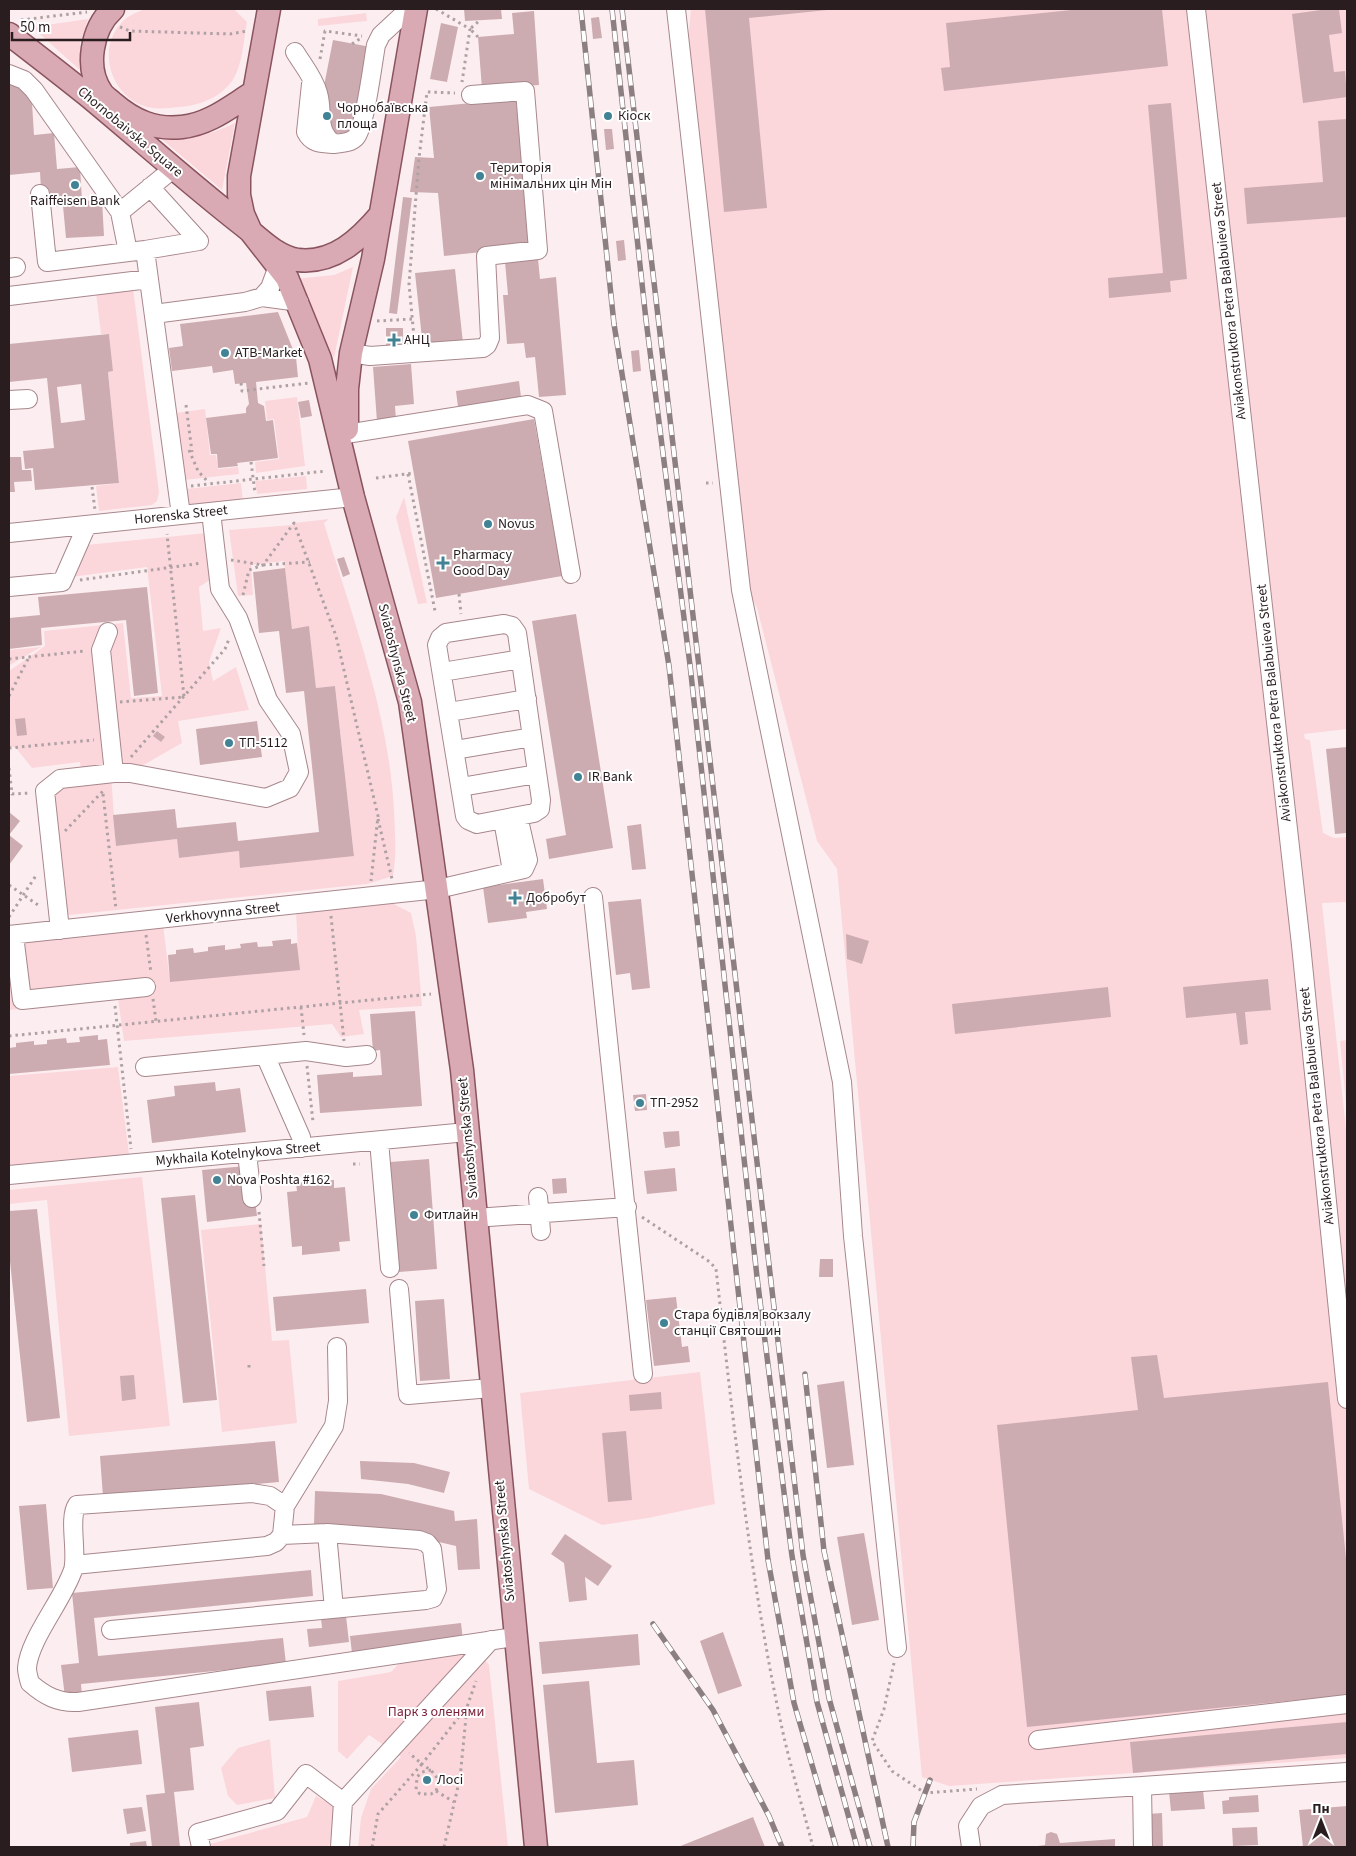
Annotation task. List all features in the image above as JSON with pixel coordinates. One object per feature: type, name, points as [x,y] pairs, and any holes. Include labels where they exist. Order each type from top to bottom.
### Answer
[{"type":"main road","points":[[251,232],[242,214],[239,176],[269,9]]},
{"type":"main road","points":[[381,214],[416,9]]},
{"type":"main road","name":"Chornobaivska Square","points":[[107,15],[96,34],[92,48],[96,78],[102,93],[127,114],[150,126],[184,127],[218,115],[254,92]]},
{"type":"main road","name":"Chornobaivska Square","points":[[15,27],[84,93],[251,232],[283,255],[299,260],[323,258],[352,245],[381,214]]},
{"type":"main road","name":"Sviatoshynska Street","points":[[336,469],[346,434],[347,389],[352,353],[381,214]]},
{"type":"main road","name":"Sviatoshynska Street","points":[[251,232],[287,278],[298,302],[329,390],[336,469],[353,497],[410,702],[461,1061],[514,1637],[536,1847]]},
{"type":"street","points":[[294,52],[314,82],[306,132],[309,138],[318,143],[334,144],[350,141],[357,137],[362,122],[376,45],[382,35],[409,9]]},
{"type":"street","points":[[676,9],[741,590],[842,1082],[852,1236],[897,1648]]},
{"type":"street","name":"Aviakonstruktora Petra Balabuieva Street","points":[[1196,9],[1301,945],[1347,1398]]},
{"type":"street","points":[[9,74],[24,80],[34,90],[120,212],[149,279],[181,515]]},
{"type":"street","points":[[352,353],[370,356],[483,348],[487,345],[490,338],[486,256],[538,250],[525,91],[464,91]]},
{"type":"street","points":[[120,212],[174,168]]},
{"type":"street","points":[[40,194],[47,262],[199,241],[150,187]]},
{"type":"street","points":[[262,297],[270,288],[278,266]]},
{"type":"street","points":[[9,296],[149,279]]},
{"type":"street","points":[[154,314],[245,302],[262,297],[298,302]]},
{"type":"street","points":[[9,400],[28,399]]},
{"type":"street","points":[[346,434],[528,405],[543,411],[570,574]]},
{"type":"street","name":"Horenska Street","points":[[9,533],[91,521],[181,515],[353,497]]},
{"type":"street","points":[[59,924],[46,791],[60,779],[114,772],[130,772],[266,798],[290,788],[299,772],[291,734],[268,700],[238,618],[220,589],[211,512]]},
{"type":"street","points":[[9,587],[62,582],[91,521]]},
{"type":"street","points":[[504,624],[512,626],[517,633],[521,659],[541,800],[540,808],[534,814],[477,824],[468,820],[465,816],[437,645],[440,638],[446,633],[504,624]]},
{"type":"street","points":[[108,632],[102,650],[114,772]]},
{"type":"street","points":[[442,672],[521,659]]},
{"type":"street","points":[[449,712],[527,699]]},
{"type":"street","points":[[455,750],[532,737]]},
{"type":"street","points":[[461,787],[537,774]]},
{"type":"street","name":"Verkhovynna Street","points":[[12,935],[59,924],[438,889],[524,868],[528,860],[511,818]]},
{"type":"street","points":[[593,897],[643,1374]]},
{"type":"street","points":[[12,935],[22,1000],[146,987]]},
{"type":"street","points":[[145,1067],[306,1052],[346,1057],[368,1055]]},
{"type":"street","points":[[265,1055],[301,1136],[302,1148]]},
{"type":"street","name":"Mykhaila Kotelnykova Street","points":[[9,1175],[467,1132]]},
{"type":"street","points":[[379,1141],[390,1268]]},
{"type":"street","points":[[247,1153],[252,1198]]},
{"type":"street","points":[[475,1218],[627,1207]]},
{"type":"street","points":[[400,1289],[408,1395],[491,1388]]},
{"type":"street","points":[[74,1565],[267,1546],[276,1542],[282,1535],[284,1506],[334,1426],[338,1413],[337,1347]]},
{"type":"street","points":[[284,1506],[270,1496],[252,1493],[80,1504],[75,1508],[74,1513],[74,1565],[70,1579],[35,1644],[27,1668],[30,1683],[43,1695],[64,1702],[88,1701],[514,1637]]},
{"type":"street","points":[[111,1630],[426,1600],[433,1598],[437,1589],[432,1549],[427,1543],[397,1538],[327,1533],[282,1535]]},
{"type":"street","points":[[327,1533],[334,1609]]},
{"type":"street","points":[[340,1847],[344,1802],[491,1640]]},
{"type":"street","points":[[1038,1740],[1347,1704]]},
{"type":"street","points":[[971,1847],[968,1826],[982,1806],[1002,1795],[1347,1772]]},
{"type":"street","points":[[201,1847],[198,1833],[277,1811],[306,1774],[344,1802]]},
{"type":"street","points":[[1142,1786],[1143,1847]]},
{"type":"path","points":[[436,9],[470,29],[478,36]]},
{"type":"path","points":[[15,27],[107,15],[130,31],[230,34],[248,31]]},
{"type":"path","points":[[416,352],[409,284],[419,158],[427,92],[464,91],[470,29],[480,20]]},
{"type":"path","points":[[247,41],[250,24]]},
{"type":"path","points":[[314,82],[325,31],[363,36]]},
{"type":"path","points":[[376,321],[412,319]]},
{"type":"path","points":[[241,383],[242,391],[312,383]]},
{"type":"path","points":[[186,406],[192,456],[198,471],[209,484]]},
{"type":"path","points":[[251,462],[256,506]]},
{"type":"path","points":[[177,487],[336,469]]},
{"type":"path","points":[[376,478],[414,473]]},
{"type":"path","points":[[408,474],[435,611]]},
{"type":"path","points":[[91,521],[92,487]]},
{"type":"path","points":[[114,772],[126,763],[225,649],[238,618],[249,570],[263,565],[294,523],[336,636],[393,884]]},
{"type":"path","points":[[167,534],[184,697]]},
{"type":"path","points":[[62,582],[170,566],[231,560],[263,565],[310,562]]},
{"type":"path","points":[[459,594],[461,614]]},
{"type":"path","points":[[9,658],[102,650]]},
{"type":"path","points":[[9,696],[28,657]]},
{"type":"path","points":[[107,703],[184,697]]},
{"type":"path","points":[[9,748],[110,738]]},
{"type":"path","points":[[9,768],[12,794],[46,791]]},
{"type":"path","points":[[103,793],[117,912]]},
{"type":"path","points":[[371,886],[378,816]]},
{"type":"path","points":[[9,885],[59,924]]},
{"type":"path","points":[[331,915],[346,1057]]},
{"type":"path","points":[[114,991],[131,1152]]},
{"type":"path","points":[[9,1036],[432,994]]},
{"type":"path","points":[[301,1007],[313,1126]]},
{"type":"path","points":[[353,1164],[360,1164]]},
{"type":"path","points":[[627,1207],[710,1262],[716,1269],[758,1604],[780,1720],[813,1847]]},
{"type":"path","points":[[262,1247],[264,1266]]},
{"type":"path","points":[[249,1364],[249,1371]]},
{"type":"path","points":[[897,1648],[884,1709],[872,1740],[892,1771],[925,1793],[985,1789]]},
{"type":"path","points":[[444,1847],[460,1778],[467,1707],[477,1679]]},
{"type":"path","points":[[372,1847],[378,1814],[422,1764],[467,1707]]},
{"type":"path","points":[[398,1744],[422,1764],[431,1770],[436,1774],[439,1782],[436,1791],[431,1794],[420,1794],[416,1790],[415,1782],[422,1772],[431,1770]]},
{"type":"path","points":[[407,1782],[415,1782]]},
{"type":"path","points":[[436,1791],[454,1802]]},
{"type":"green space","points":[[145,9],[234,9],[247,22],[239,65],[232,81],[222,92],[204,102],[192,105],[153,108],[144,106],[123,92],[111,70],[109,58],[110,45],[114,33],[122,22],[133,14]]},
{"type":"green space","points":[[691,9],[1347,9],[1347,729],[1304,734],[1305,739],[1310,740],[1323,833],[1334,838],[1347,837],[1347,902],[1322,903],[1347,1139],[1347,1758],[949,1786],[922,1777],[837,869],[817,841],[757,608],[745,586],[685,72]]},
{"type":"green space","points":[[366,13],[367,21],[318,26],[318,19]]},
{"type":"green space","points":[[88,19],[80,43],[81,71],[32,27]]},
{"type":"green space","points":[[235,123],[222,190],[159,137],[198,136]]},
{"type":"green space","points":[[353,267],[334,358],[294,279],[334,275]]},
{"type":"green space","points":[[133,288],[159,492],[157,501],[152,505],[99,511],[96,486],[119,483],[108,372],[113,371],[109,334],[101,334],[96,293]]},
{"type":"green space","points":[[297,397],[305,466],[256,473],[255,462],[279,459],[274,419],[267,420],[265,401]]},
{"type":"green space","points":[[205,409],[210,455],[216,455],[218,469],[238,467],[239,474],[184,480],[174,416],[176,413]]},
{"type":"green space","points":[[306,476],[307,489],[257,494],[255,481]]},
{"type":"green space","points":[[241,483],[243,502],[188,506],[186,489]]},
{"type":"green space","points":[[404,497],[427,603],[418,604],[396,517]]},
{"type":"green space","points":[[329,519],[324,523],[368,665],[385,737],[394,811],[395,852],[393,876],[367,884],[59,916],[45,791],[111,773],[116,846],[177,839],[179,858],[239,851],[241,868],[354,855],[335,686],[316,688],[309,627],[292,629],[284,561],[251,565],[253,595],[238,596],[229,530],[292,525],[294,523]]},
{"type":"green space","points":[[207,533],[213,578],[199,587],[203,631],[221,628],[209,662],[213,681],[236,667],[249,710],[178,721],[182,743],[140,767],[81,772],[80,762],[32,768],[16,748],[9,746],[9,671],[45,646],[44,631],[123,623],[131,698],[162,696],[147,567],[71,577],[86,545]]},
{"type":"green space","points":[[41,647],[10,665],[9,667],[9,650]]},
{"type":"green space","points":[[390,902],[411,913],[416,936],[422,1006],[359,1010],[364,1034],[341,1037],[332,1024],[124,1041],[118,999],[9,1010],[9,941],[163,925],[170,981],[299,969],[296,911]]},
{"type":"green space","points":[[1347,1040],[1347,1114],[1340,1041]]},
{"type":"green space","points":[[118,1067],[130,1162],[9,1172],[9,1076]]},
{"type":"green space","points":[[142,1177],[170,1426],[69,1436],[47,1200],[9,1204],[9,1190]]},
{"type":"green space","points":[[261,1224],[272,1341],[289,1340],[297,1423],[222,1432],[201,1230]]},
{"type":"green space","points":[[700,1372],[715,1504],[648,1518],[602,1525],[529,1489],[520,1393]]},
{"type":"green space","name":"Парк з оленями","points":[[454,1652],[478,1655],[489,1665],[508,1847],[358,1847],[361,1818],[371,1789],[401,1757],[369,1735],[347,1759],[338,1751],[338,1681],[391,1672],[403,1659]]},
{"type":"green space","points":[[270,1739],[275,1798],[237,1805],[228,1796],[221,1768],[238,1748]]},
{"type":"green space","points":[[316,1796],[337,1808],[329,1847],[210,1847],[210,1844],[307,1817]]},
{"type":"building","points":[[464,9],[501,9],[502,19],[465,21]]},
{"type":"building","points":[[705,9],[837,9],[749,18],[767,208],[724,212]]},
{"type":"building","points":[[1081,9],[1162,9],[1168,66],[944,91],[941,68],[950,67],[946,23]]},
{"type":"building","points":[[1339,9],[1342,33],[1329,35],[1334,72],[1345,71],[1347,97],[1303,103],[1292,14]]},
{"type":"building","points":[[534,11],[539,85],[482,89],[478,37],[514,34],[512,13]]},
{"type":"building","points":[[599,17],[602,38],[593,39],[591,18]]},
{"type":"building","points":[[441,23],[458,27],[447,82],[430,79]]},
{"type":"building","points":[[333,40],[371,47],[355,132],[327,134],[323,91]]},
{"type":"building","points":[[9,83],[18,86],[27,93],[32,103],[34,135],[54,133],[57,169],[80,167],[82,201],[102,200],[104,236],[66,238],[63,206],[42,207],[40,172],[9,175]]},
{"type":"building","name":"Територія мінімальних цін Мін","points":[[516,99],[530,247],[444,256],[438,193],[410,192],[415,157],[434,158],[429,107]]},
{"type":"building","points":[[1171,103],[1187,279],[1170,281],[1171,292],[1109,298],[1108,278],[1163,273],[1148,105]]},
{"type":"building","points":[[1347,119],[1347,217],[1247,224],[1244,188],[1323,182],[1318,121]]},
{"type":"building","points":[[604,129],[612,129],[614,149],[606,150]]},
{"type":"building","points":[[403,197],[412,198],[397,314],[389,313]]},
{"type":"building","points":[[624,240],[626,260],[618,261],[616,241]]},
{"type":"building","points":[[527,254],[538,259],[540,279],[556,277],[566,395],[539,397],[535,357],[526,358],[524,343],[507,344],[503,295],[508,295],[505,262]]},
{"type":"building","points":[[455,269],[463,343],[423,348],[415,273]]},
{"type":"building","points":[[278,312],[296,357],[298,377],[256,382],[258,403],[264,406],[266,421],[273,420],[278,458],[237,463],[238,466],[218,468],[217,454],[211,454],[206,418],[246,413],[246,408],[249,404],[246,383],[235,384],[233,370],[213,373],[212,366],[172,371],[169,348],[183,346],[180,324]]},
{"type":"building","points":[[386,328],[403,328],[403,346],[386,346]]},
{"type":"building","points":[[109,334],[113,371],[108,372],[119,483],[35,490],[33,468],[25,469],[23,451],[54,448],[47,378],[9,382],[9,344]],"holes":[[[81,384],[85,420],[61,423],[57,387]]]},
{"type":"building","points":[[639,350],[641,371],[633,372],[631,351]]},
{"type":"building","points":[[411,364],[414,404],[395,406],[396,420],[377,422],[373,367]]},
{"type":"building","points":[[519,381],[521,397],[458,407],[456,391]]},
{"type":"building","points":[[309,400],[312,416],[301,418],[298,402]]},
{"type":"building","name":"Novus","points":[[534,419],[562,576],[436,598],[408,441]]},
{"type":"building","points":[[9,457],[21,457],[22,470],[31,470],[32,481],[14,482],[15,492],[9,492]]},
{"type":"building","points":[[344,557],[350,574],[343,577],[337,559]]},
{"type":"building","points":[[285,568],[292,629],[309,626],[316,688],[335,686],[354,856],[240,868],[239,851],[179,858],[177,839],[116,846],[113,815],[175,809],[177,828],[236,822],[238,841],[319,832],[304,691],[286,693],[279,631],[259,633],[253,572]]},
{"type":"building","points":[[147,587],[158,693],[134,696],[126,620],[41,628],[42,645],[9,649],[9,618],[40,615],[38,597]]},
{"type":"building","points":[[576,614],[613,848],[549,859],[546,839],[566,835],[532,621]]},
{"type":"building","points":[[25,718],[27,735],[17,736],[15,719]]},
{"type":"building","name":"ТП-5112","points":[[257,721],[262,757],[200,765],[196,729]]},
{"type":"building","points":[[157,731],[165,737],[161,742],[153,736]]},
{"type":"building","points":[[1347,747],[1347,833],[1335,834],[1326,749]]},
{"type":"building","points":[[9,812],[20,821],[9,835]]},
{"type":"building","points":[[641,824],[646,869],[632,870],[627,826]]},
{"type":"building","points":[[9,835],[23,846],[9,865]]},
{"type":"building","name":"Добробут","points":[[543,879],[547,909],[526,912],[527,918],[488,923],[483,887]]},
{"type":"building","points":[[641,899],[650,988],[632,990],[630,973],[616,975],[608,902]]},
{"type":"building","points":[[846,934],[869,941],[862,964],[847,959]]},
{"type":"building","points":[[291,939],[291,944],[297,943],[300,970],[170,982],[168,955],[176,954],[176,950],[193,948],[194,953],[208,951],[208,947],[225,945],[225,950],[241,948],[240,944],[257,942],[258,947],[273,946],[272,941]]},
{"type":"building","points":[[1268,979],[1271,1010],[1245,1012],[1248,1044],[1240,1045],[1236,1013],[1186,1018],[1183,987]]},
{"type":"building","points":[[1108,987],[1111,1017],[955,1034],[952,1004]]},
{"type":"building","points":[[415,1011],[422,1106],[320,1113],[317,1075],[353,1072],[353,1077],[382,1075],[380,1050],[373,1051],[370,1014]]},
{"type":"building","points":[[98,1035],[98,1040],[107,1039],[110,1065],[9,1074],[9,1048],[16,1047],[16,1043],[34,1041],[34,1045],[47,1044],[47,1040],[66,1038],[67,1043],[80,1042],[79,1037]]},
{"type":"building","points":[[215,1082],[216,1091],[240,1088],[246,1132],[152,1143],[147,1100],[175,1096],[174,1086]]},
{"type":"building","name":"ТП-2952","points":[[646,1094],[647,1110],[635,1111],[633,1095]]},
{"type":"building","points":[[679,1131],[680,1146],[665,1148],[663,1132]]},
{"type":"building","name":"Фитлайн","points":[[429,1159],[437,1269],[399,1272],[390,1162]]},
{"type":"building","points":[[246,1166],[255,1199],[257,1216],[207,1222],[202,1170]]},
{"type":"building","points":[[675,1168],[677,1191],[647,1194],[644,1171]]},
{"type":"building","points":[[566,1178],[567,1193],[553,1194],[552,1179]]},
{"type":"building","points":[[334,1180],[334,1188],[345,1187],[350,1241],[339,1242],[340,1251],[302,1255],[302,1246],[292,1247],[287,1192],[297,1191],[296,1183]]},
{"type":"building","points":[[195,1195],[217,1400],[183,1403],[161,1198]]},
{"type":"building","points":[[37,1209],[60,1418],[27,1422],[9,1252],[9,1211]]},
{"type":"building","points":[[820,1259],[833,1259],[833,1277],[819,1277]]},
{"type":"building","points":[[366,1289],[369,1323],[276,1331],[273,1297]]},
{"type":"building","name":"Стара будівля вокзалу станції Святошин","points":[[676,1297],[682,1347],[688,1346],[690,1362],[654,1366],[646,1300]]},
{"type":"building","points":[[444,1299],[450,1379],[420,1381],[415,1301]]},
{"type":"building","points":[[1157,1355],[1164,1398],[1328,1382],[1347,1568],[1347,1695],[1027,1727],[997,1425],[1138,1410],[1131,1357]]},
{"type":"building","points":[[134,1375],[136,1399],[122,1401],[120,1376]]},
{"type":"building","points":[[844,1381],[854,1465],[827,1468],[817,1385]]},
{"type":"building","points":[[661,1392],[662,1409],[630,1411],[629,1395]]},
{"type":"building","points":[[626,1431],[632,1500],[608,1502],[602,1433]]},
{"type":"building","points":[[275,1441],[279,1482],[103,1497],[100,1456]]},
{"type":"building","points":[[360,1461],[414,1463],[450,1472],[444,1493],[408,1484],[361,1479]]},
{"type":"building","points":[[315,1491],[381,1494],[454,1511],[455,1521],[477,1519],[480,1569],[458,1570],[456,1546],[379,1528],[314,1524]]},
{"type":"building","points":[[46,1504],[53,1588],[27,1590],[19,1506]]},
{"type":"building","points":[[864,1533],[879,1620],[852,1625],[837,1537]]},
{"type":"building","points":[[565,1534],[612,1566],[598,1586],[585,1577],[587,1600],[569,1602],[564,1563],[551,1554]]},
{"type":"building","points":[[311,1570],[313,1596],[94,1618],[98,1656],[283,1638],[286,1664],[81,1684],[82,1696],[65,1697],[61,1665],[79,1663],[72,1593]]},
{"type":"building","points":[[346,1616],[349,1642],[309,1647],[307,1629],[322,1628],[321,1619]]},
{"type":"building","points":[[461,1623],[463,1640],[352,1653],[350,1636]]},
{"type":"building","points":[[723,1632],[742,1686],[718,1694],[700,1641]]},
{"type":"building","points":[[638,1634],[640,1665],[542,1674],[539,1642]]},
{"type":"building","points":[[589,1681],[597,1763],[634,1760],[638,1805],[555,1813],[543,1685]]},
{"type":"building","points":[[311,1686],[314,1717],[269,1721],[266,1691]]},
{"type":"building","points":[[199,1702],[204,1746],[190,1748],[194,1790],[174,1792],[180,1847],[152,1847],[146,1795],[165,1793],[155,1707]]},
{"type":"building","points":[[1347,1722],[1347,1754],[1133,1773],[1130,1742]]},
{"type":"building","points":[[138,1730],[142,1764],[72,1772],[68,1738]]},
{"type":"building","points":[[1203,1790],[1205,1809],[1171,1811],[1169,1792]]},
{"type":"building","points":[[1258,1795],[1259,1812],[1223,1814],[1222,1801],[1229,1800],[1229,1797]]},
{"type":"building","points":[[1347,1806],[1347,1847],[1303,1847],[1299,1810]]},
{"type":"building","points":[[142,1807],[146,1831],[127,1834],[123,1809]]},
{"type":"building","points":[[1162,1813],[1163,1847],[1149,1847],[1148,1814]]},
{"type":"building","points":[[753,1817],[765,1847],[678,1847]]},
{"type":"building","points":[[1257,1827],[1258,1845],[1233,1846],[1232,1828]]},
{"type":"building","points":[[1051,1832],[1057,1834],[1060,1843],[1115,1839],[1115,1847],[1030,1847],[1045,1845],[1046,1834]]},
{"type":"building","points":[[146,1841],[147,1847],[130,1847],[130,1843]]},
{"type":"railway","points":[[581,9],[614,324],[669,666],[768,1560],[794,1703],[836,1847]]},
{"type":"railway","points":[[612,9],[646,320],[690,665],[757,1277],[792,1556],[817,1702],[857,1847]]},
{"type":"railway","points":[[622,9],[803,1555],[829,1698],[870,1847]]},
{"type":"railway","points":[[805,1374],[824,1551],[888,1847]]},
{"type":"railway","points":[[653,1624],[713,1710],[769,1816],[782,1847]]},
{"type":"railway","points":[[913,1847],[914,1822],[930,1780]]},
{"type":"place","name":"Чорнобаївська площа","points":[[327,116]]},
{"type":"place","name":"Кіоск","points":[[608,116]]},
{"type":"place","name":"Територія мінімальних цін Мін","points":[[480,176]]},
{"type":"place","name":"Raiffeisen Bank","points":[[75,185]]},
{"type":"place","name":"АНЦ","points":[[394,340]]},
{"type":"place","name":"ATB-Market","points":[[225,353]]},
{"type":"place","name":"Novus","points":[[488,524]]},
{"type":"place","name":"Pharmacy Good Day","points":[[443,563]]},
{"type":"place","name":"ТП-5112","points":[[229,743]]},
{"type":"place","name":"IR Bank","points":[[578,777]]},
{"type":"place","name":"Добробут","points":[[515,898]]},
{"type":"place","name":"ТП-2952","points":[[640,1103]]},
{"type":"place","name":"Nova Poshta #162","points":[[217,1180]]},
{"type":"place","name":"Фитлайн","points":[[414,1215]]},
{"type":"place","name":"Стара будівля вокзалу станції Святошин","points":[[664,1323]]},
{"type":"place","name":"Лосі","points":[[427,1780]]}]
